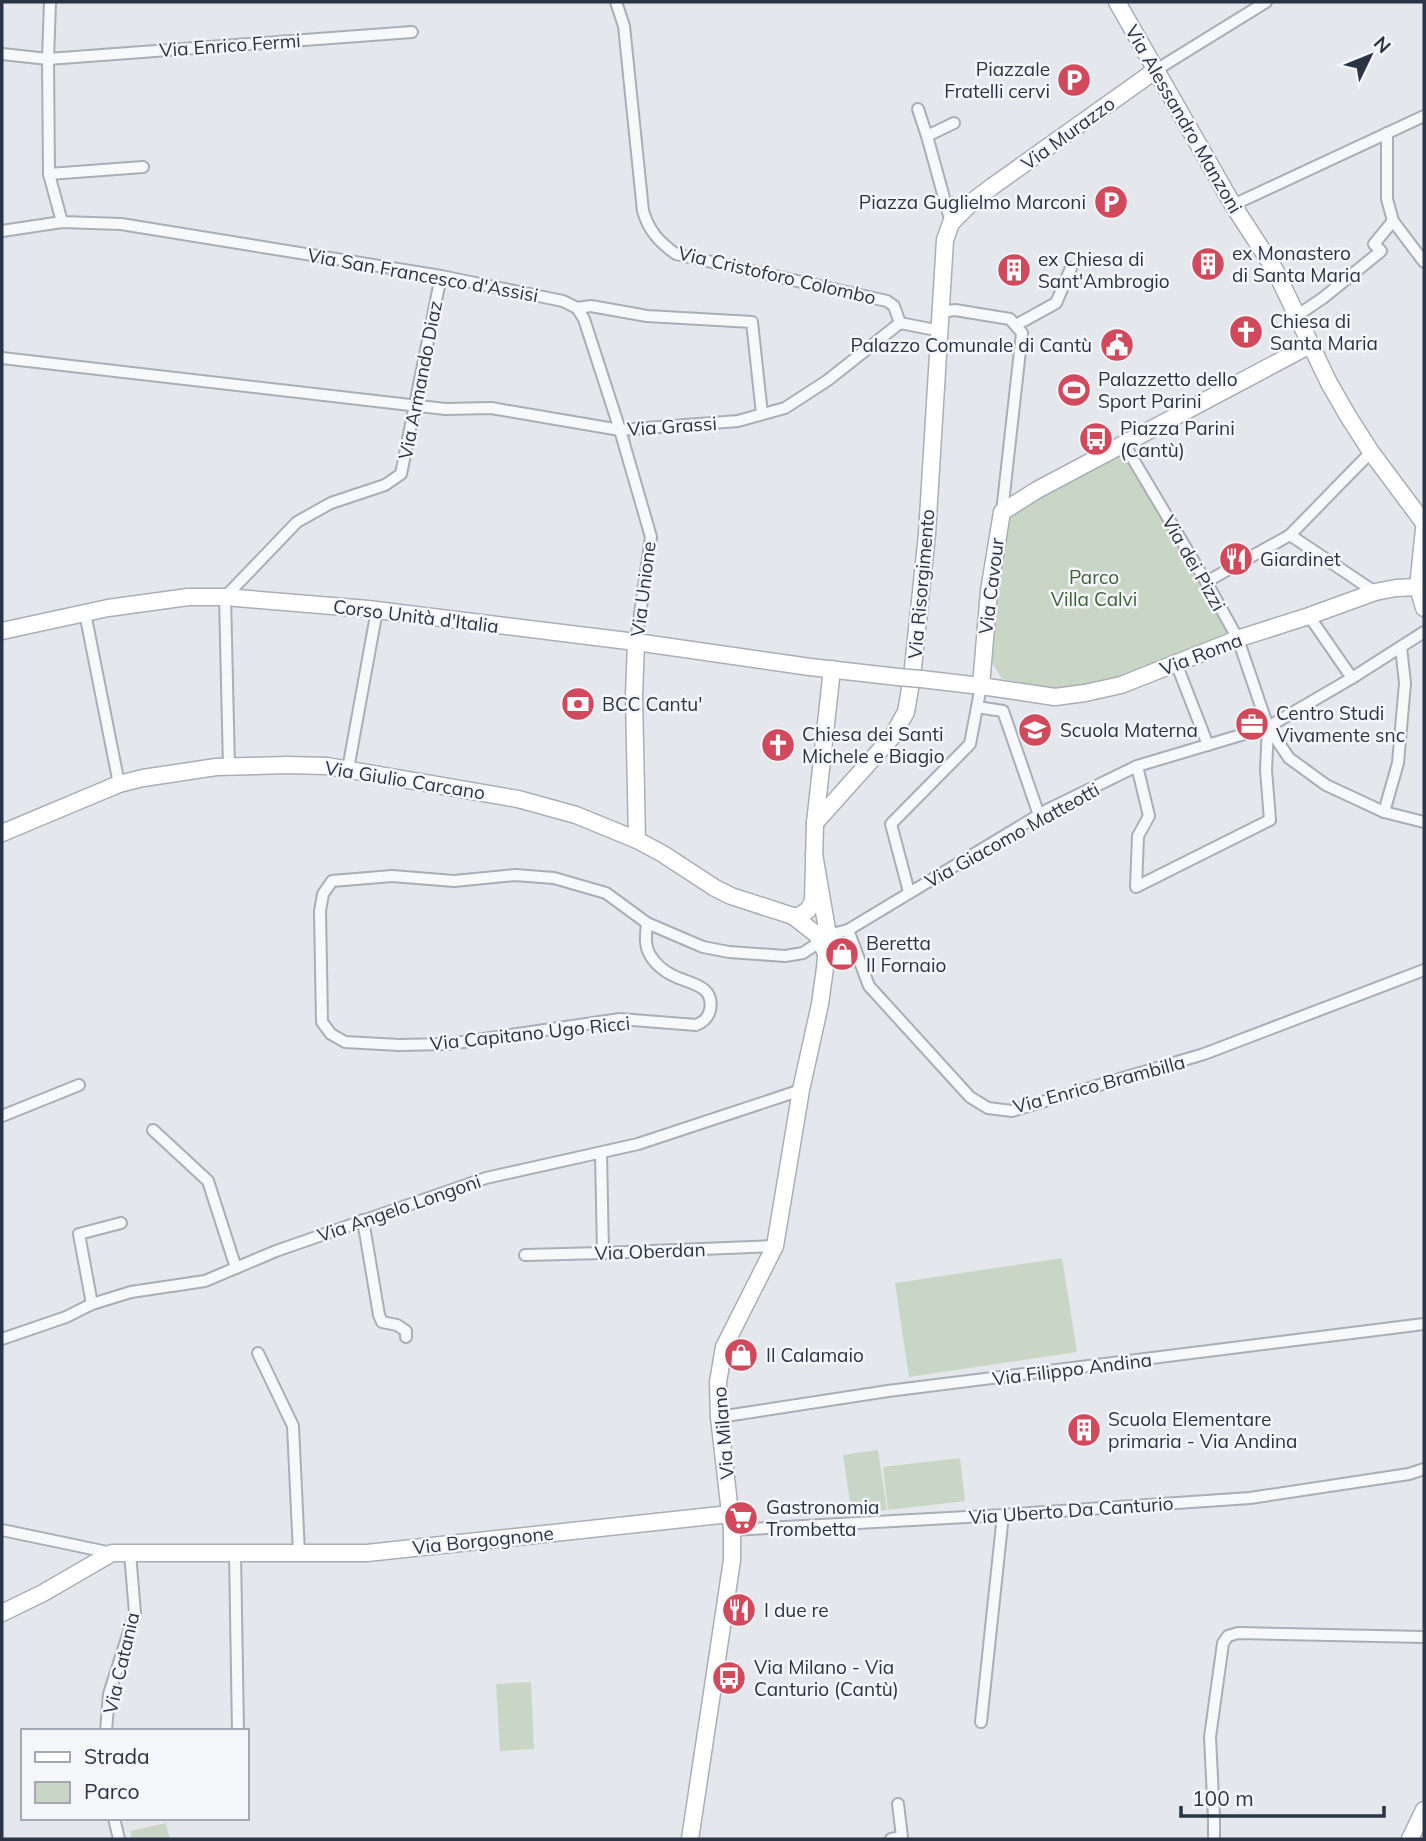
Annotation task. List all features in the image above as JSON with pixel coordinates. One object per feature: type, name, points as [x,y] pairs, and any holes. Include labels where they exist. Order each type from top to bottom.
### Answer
[{"type":"main road","name":"Via Alessandro Manzoni","points":[[1117,2],[1233,205],[1269,261],[1348,416],[1424,523]]},
{"type":"main road","name":"Via Murazzo","points":[[951,223],[993,186],[1156,70]]},
{"type":"main road","points":[[941,312],[944,250],[951,223]]},
{"type":"main road","name":"Via Risorgimento","points":[[815,823],[892,737],[906,712],[927,534],[941,312]]},
{"type":"main road","points":[[1002,512],[1037,490],[1310,345]]},
{"type":"main road","name":"Via Cavour","points":[[981,686],[989,591],[1002,512]]},
{"type":"main road","points":[[1424,529],[1418,587],[1424,608]]},
{"type":"main road","name":"Via Roma","points":[[898,677],[1055,697],[1085,693],[1121,685],[1238,639],[1375,592],[1418,587]]},
{"type":"main road","name":"Corso Unità d'Italia","points":[[2,631],[108,608],[188,597],[225,597],[377,610],[898,677]]},
{"type":"main road","name":"Via Unione","points":[[636,642],[634,696],[637,840]]},
{"type":"main road","points":[[793,916],[799,916],[808,910],[813,901],[815,823],[832,669]]},
{"type":"main road","name":"Via Giulio Carcano","points":[[2,833],[120,784],[143,778],[229,766],[327,766],[518,799],[576,815],[637,840],[731,896],[793,916]]},
{"type":"main road","name":"Via Milano","points":[[690,1839],[732,1560],[718,1382],[724,1347],[775,1247],[801,1090],[820,1003],[825,944],[814,854]]},
{"type":"main road","points":[[793,916],[825,944]]},
{"type":"main road","name":"Via Borgognone","points":[[112,1553],[367,1553],[731,1522]]},
{"type":"main road","points":[[2,1614],[112,1553]]},
{"type":"main road","points":[[1410,1839],[1424,1810]]},
{"type":"street","points":[[50,2],[49,174],[62,222]]},
{"type":"street","name":"Via Cristoforo Colombo","points":[[616,2],[624,26],[643,211],[655,237],[676,254],[891,302],[900,323]]},
{"type":"street","name":"Via Murazzo","points":[[1156,70],[1266,2]]},
{"type":"street","name":"Via Enrico Fermi","points":[[2,54],[48,59],[412,32]]},
{"type":"street","points":[[918,109],[951,223]]},
{"type":"street","points":[[1233,205],[1424,116]]},
{"type":"street","points":[[927,136],[954,123]]},
{"type":"street","points":[[1387,133],[1387,199],[1393,221],[1424,262]]},
{"type":"street","points":[[49,174],[143,167]]},
{"type":"street","points":[[1298,315],[1381,251],[1374,244],[1393,221]]},
{"type":"street","name":"Via San Francesco d'Assisi","points":[[2,231],[62,222],[121,224],[441,276],[564,301],[577,308],[592,306],[648,316],[752,322],[762,414]]},
{"type":"street","points":[[941,312],[955,310],[1010,318],[1016,325],[1056,303],[1071,268]]},
{"type":"street","name":"Via Armando Diaz","points":[[225,597],[297,522],[331,503],[384,485],[401,474],[441,276]]},
{"type":"street","name":"Via Unione","points":[[577,308],[584,319],[620,430],[651,537],[636,642]]},
{"type":"street","points":[[900,323],[940,331]]},
{"type":"street","name":"Via Grassi","points":[[2,358],[445,409],[491,408],[620,430],[738,421],[785,408],[828,380],[900,323]]},
{"type":"street","name":"Via Cavour","points":[[1002,512],[1022,333],[1016,325]]},
{"type":"street","name":"Via dei Pizzi","points":[[1124,444],[1238,639],[1268,727]]},
{"type":"street","points":[[1206,582],[1290,535],[1371,452]]},
{"type":"street","points":[[1290,535],[1375,592]]},
{"type":"street","points":[[225,597],[229,766]]},
{"type":"street","points":[[348,769],[377,610]]},
{"type":"street","points":[[85,613],[120,784]]},
{"type":"street","points":[[1309,616],[1352,678]]},
{"type":"street","name":"Via Giacomo Matteotti","points":[[825,944],[1039,815],[1137,766],[1268,727],[1424,632]]},
{"type":"street","points":[[1384,812],[1398,763],[1405,682],[1401,647]]},
{"type":"street","points":[[1176,663],[1208,745]]},
{"type":"street","name":"Via Cavour","points":[[909,892],[891,824],[970,744],[981,686]]},
{"type":"street","points":[[977,707],[1003,710],[1039,815]]},
{"type":"street","points":[[1268,727],[1289,758],[1325,785],[1384,812],[1424,821]]},
{"type":"street","points":[[1137,766],[1149,816],[1138,836],[1136,887],[1270,820],[1266,770],[1268,727]]},
{"type":"street","name":"Via Capitano Ugo Ricci","points":[[647,923],[646,945],[650,956],[676,977],[703,988],[709,996],[709,1012],[702,1023],[696,1025],[620,1019],[449,1044],[399,1045],[345,1041],[331,1034],[322,1022],[320,911],[323,894],[332,881],[392,876],[454,881],[515,876],[554,878],[606,893],[647,923],[703,947],[729,953],[785,956],[803,953],[825,944]]},
{"type":"street","name":"Via Enrico Brambilla","points":[[848,930],[869,986],[951,1077],[970,1097],[988,1108],[1012,1111],[1204,1054],[1424,970]]},
{"type":"street","points":[[2,1116],[79,1085]]},
{"type":"street","name":"Via Angelo Longoni","points":[[2,1339],[131,1292],[205,1281],[276,1251],[486,1178],[638,1144],[801,1090]]},
{"type":"street","points":[[153,1130],[208,1181],[236,1268]]},
{"type":"street","points":[[601,1153],[603,1253]]},
{"type":"street","points":[[363,1220],[379,1315],[382,1322],[397,1325],[405,1331],[406,1337]]},
{"type":"street","points":[[92,1304],[79,1234],[121,1223]]},
{"type":"street","name":"Via Oberdan","points":[[526,1255],[775,1247]]},
{"type":"street","name":"Via Filippo Andina","points":[[719,1417],[888,1391],[1424,1324]]},
{"type":"street","points":[[258,1353],[293,1426],[299,1553]]},
{"type":"street","name":"Via Uberto Da Canturio","points":[[731,1522],[1003,1515],[1250,1498],[1409,1474],[1424,1469]]},
{"type":"street","name":"Via Uberto Da Canturio","points":[[1409,1474],[1424,1477]]},
{"type":"street","points":[[981,1722],[1003,1515]]},
{"type":"street","points":[[2,1530],[112,1553]]},
{"type":"street","name":"Via Catania","points":[[106,1729],[109,1694],[135,1614],[130,1553]]},
{"type":"street","points":[[235,1553],[238,1729]]},
{"type":"street","points":[[1214,1839],[1210,1737],[1223,1643],[1228,1636],[1238,1633],[1424,1637]]},
{"type":"street","points":[[891,1839],[902,1837],[898,1804]]},
{"type":"street","points":[[114,1820],[119,1839]]},
{"type":"green space","name":"Parco Villa Calvi","points":[[1119,453],[1130,459],[1234,640],[1122,680],[1059,690],[1002,679],[990,659],[1006,515]]},
{"type":"green space","points":[[1062,1258],[1077,1352],[909,1377],[895,1283]]},
{"type":"green space","points":[[878,1450],[887,1510],[852,1515],[843,1455]]},
{"type":"green space","points":[[960,1458],[965,1501],[888,1510],[883,1467]]},
{"type":"green space","points":[[531,1682],[534,1749],[500,1751],[496,1684]]},
{"type":"green space","points":[[166,1823],[170,1839],[132,1839],[130,1831]]},
{"type":"place","name":"Piazzale Fratelli cervi","points":[[1074,80]]},
{"type":"place","name":"Piazza Guglielmo Marconi","points":[[1111,202]]},
{"type":"place","name":"ex Monastero di Santa Maria","points":[[1208,264]]},
{"type":"place","name":"ex Chiesa di Sant'Ambrogio","points":[[1014,270]]},
{"type":"place","name":"Chiesa di Santa Maria","points":[[1246,332]]},
{"type":"place","name":"Palazzo Comunale di Cantù","points":[[1117,345]]},
{"type":"place","name":"Palazzetto dello Sport Parini","points":[[1074,390]]},
{"type":"place","name":"Piazza Parini (Cantù)","points":[[1096,439]]},
{"type":"place","name":"Giardinet","points":[[1236,559]]},
{"type":"place","name":"BCC Cantu'","points":[[578,704]]},
{"type":"place","name":"Centro Studi Vivamente snc","points":[[1252,724]]},
{"type":"place","name":"Scuola Materna","points":[[1035,730]]},
{"type":"place","name":"Chiesa dei Santi Michele e Biagio","points":[[778,745]]},
{"type":"place","name":"Beretta Il Fornaio","points":[[842,954]]},
{"type":"place","name":"Il Calamaio","points":[[741,1355]]},
{"type":"place","name":"Scuola Elementare primaria - Via Andina","points":[[1084,1430]]},
{"type":"place","name":"Gastronomia Trombetta","points":[[741,1518]]},
{"type":"place","name":"I due re","points":[[739,1610]]},
{"type":"place","name":"Via Milano - Via Canturio (Cantù)","points":[[729,1678]]}]
